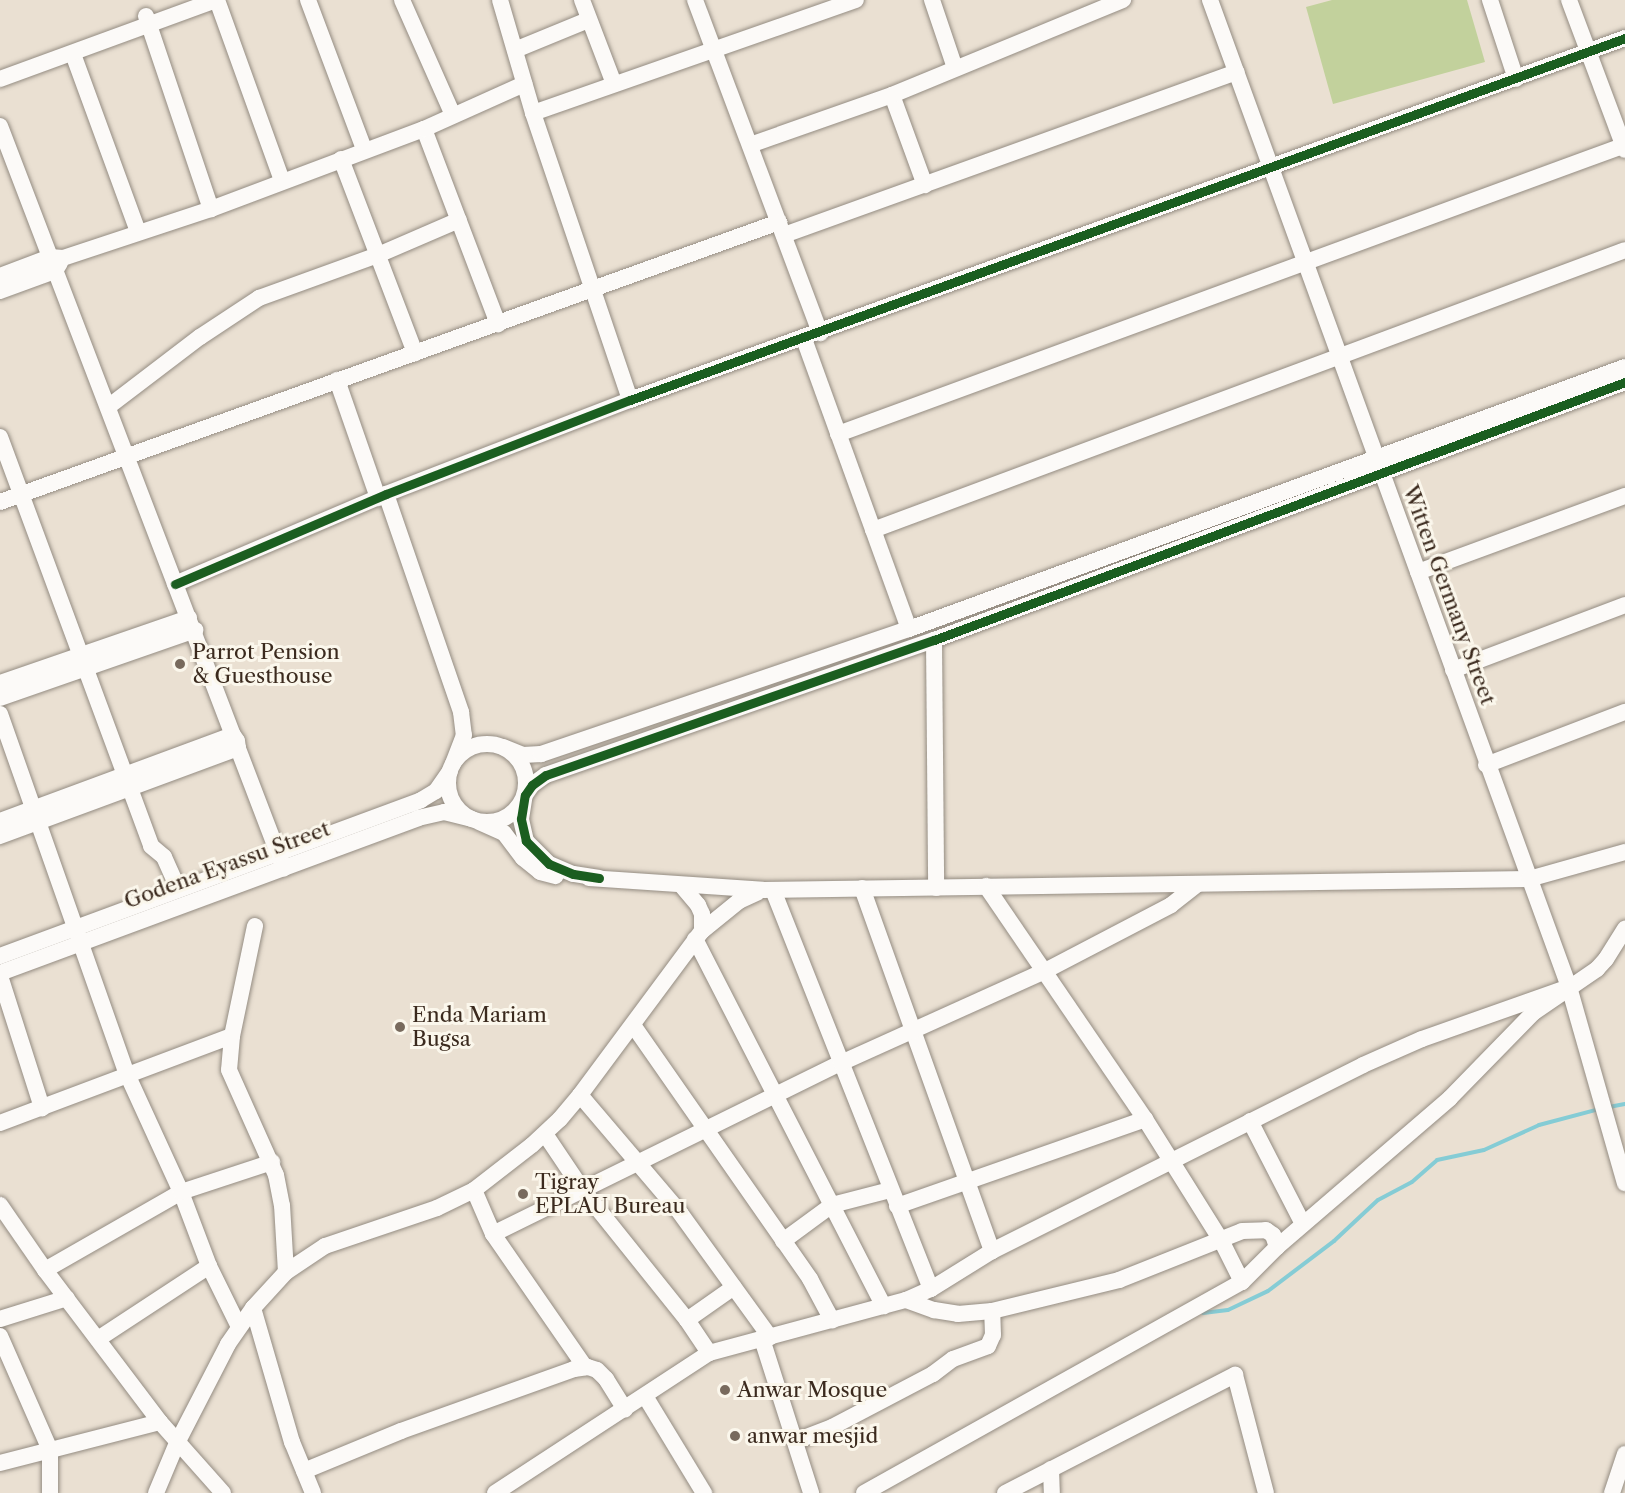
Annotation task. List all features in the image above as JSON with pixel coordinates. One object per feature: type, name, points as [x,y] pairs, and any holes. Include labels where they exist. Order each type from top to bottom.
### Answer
[{"type":"street","points":[[0,79],[73,54],[186,0]]},
{"type":"street","points":[[0,69],[147,20],[217,0],[282,181]]},
{"type":"street","points":[[308,0],[363,149]]},
{"type":"street","points":[[402,0],[453,115]]},
{"type":"street","points":[[500,0],[533,112],[630,400]]},
{"type":"street","points":[[582,0],[614,84]]},
{"type":"street","points":[[695,0],[781,228],[838,434],[909,629]]},
{"type":"street","points":[[533,112],[856,0]]},
{"type":"street","points":[[932,0],[955,68]]},
{"type":"street","points":[[750,145],[892,95],[1123,0]]},
{"type":"street","name":"Witten Germany Street","points":[[1210,0],[1269,166],[1307,263],[1486,765],[1569,987],[1625,1183]]},
{"type":"street","points":[[1490,0],[1516,79]]},
{"type":"street","points":[[838,434],[1624,147],[1569,0]]},
{"type":"street","points":[[147,20],[212,209]]},
{"type":"street","points":[[515,50],[588,20]]},
{"type":"street","points":[[175,584],[382,496],[630,400],[812,336],[1269,166],[1625,38]]},
{"type":"street","points":[[73,54],[138,232]]},
{"type":"street","points":[[0,502],[594,289],[781,228],[925,185],[1237,72]]},
{"type":"street","points":[[0,276],[56,262],[138,232],[212,209],[363,149],[424,129],[524,84]]},
{"type":"street","points":[[892,95],[925,185]]},
{"type":"street","points":[[0,126],[56,262],[108,407],[284,869]]},
{"type":"street","points":[[424,129],[498,324]]},
{"type":"street","points":[[341,159],[414,353]]},
{"type":"street","points":[[108,407],[200,337],[259,298],[378,255],[459,220]]},
{"type":"street","points":[[873,530],[1341,358],[1625,250]]},
{"type":"street","points":[[0,291],[56,262]]},
{"type":"street","points":[[476,820],[496,822],[511,815],[532,785],[554,771],[934,640],[1140,563],[1625,367]]},
{"type":"street","points":[[337,380],[461,712],[464,735],[451,767],[450,796],[458,810],[504,833],[523,858],[540,872],[550,876],[768,890],[1529,879],[1625,852]]},
{"type":"street","points":[[461,712],[480,738],[523,755],[541,754],[909,629],[1135,546],[1625,382]]},
{"type":"street","points":[[0,437],[151,846],[164,857],[178,888]]},
{"type":"street","points":[[1418,572],[1625,496]]},
{"type":"street","points":[[1135,546],[1140,563]]},
{"type":"street","points":[[1453,670],[1625,605]]},
{"type":"street","points":[[0,698],[83,662],[192,624]]},
{"type":"street","points":[[934,640],[936,888]]},
{"type":"street","points":[[0,683],[83,662]]},
{"type":"street","points":[[738,686],[745,705]]},
{"type":"street","points":[[1486,765],[1625,712]]},
{"type":"street","points":[[0,714],[80,935],[127,1074],[181,1192],[209,1266],[239,1327]]},
{"type":"street","points":[[0,836],[37,815],[236,741]]},
{"type":"street","points":[[451,767],[471,747],[499,746],[516,757],[525,771],[522,829],[531,848],[549,864],[562,870],[599,878]]},
{"type":"street","name":"Godena Eyassu Street","points":[[0,975],[178,888],[430,796],[451,767]]},
{"type":"street","name":"Godena Eyassu Street","points":[[0,956],[80,935],[284,869],[427,815],[451,813],[476,820]]},
{"type":"street","points":[[0,821],[37,815]]},
{"type":"street","points":[[493,1234],[776,1097],[841,1063],[1043,972],[1171,905],[1198,884]]},
{"type":"street","points":[[682,886],[692,895],[702,914],[698,935],[776,1097],[884,1306]]},
{"type":"street","points":[[986,886],[1145,1119],[1221,1240],[1242,1282]]},
{"type":"street","points":[[862,888],[992,1251]]},
{"type":"street","points":[[156,1493],[177,1443],[239,1327],[286,1272],[325,1246],[437,1208],[474,1190],[544,1134],[580,1095],[698,935],[739,901],[768,890]]},
{"type":"street","points":[[768,890],[932,1289]]},
{"type":"street","points":[[255,926],[232,1036],[229,1070],[272,1162],[282,1205],[286,1272]]},
{"type":"street","points":[[864,1493],[1242,1282],[1278,1246],[1450,1098],[1533,1013],[1597,969],[1606,960],[1625,928]]},
{"type":"street","points":[[0,975],[42,1108]]},
{"type":"street","points":[[495,1493],[709,1353],[906,1300],[932,1289],[992,1251],[1172,1163],[1363,1065],[1422,1040],[1569,987]]},
{"type":"street","points":[[633,1025],[810,1279],[832,1320]]},
{"type":"street","points":[[0,1123],[232,1036]]},
{"type":"street","points":[[580,1095],[678,1210],[734,1287],[766,1338],[811,1493]]},
{"type":"street","points":[[897,1206],[1145,1119]]},
{"type":"street","points":[[1250,1122],[1303,1224]]},
{"type":"street","points":[[544,1134],[582,1189],[687,1320],[709,1353]]},
{"type":"street","points":[[45,1270],[181,1192],[272,1162]]},
{"type":"street","points":[[474,1190],[493,1234],[585,1367]]},
{"type":"street","points":[[783,1241],[832,1205],[890,1190]]},
{"type":"street","points":[[1,1210],[160,1422],[223,1493]]},
{"type":"street","points":[[906,1300],[934,1310],[958,1314],[992,1311],[1119,1280],[1242,1231],[1266,1230],[1273,1235],[1278,1246]]},
{"type":"street","points":[[98,1339],[209,1266]]},
{"type":"street","points":[[687,1320],[734,1287]]},
{"type":"street","points":[[0,1319],[68,1298]]},
{"type":"street","points":[[254,1308],[292,1442],[313,1493]]},
{"type":"street","points":[[796,1441],[832,1427],[933,1374],[952,1359],[988,1346],[993,1335],[992,1311]]},
{"type":"street","points":[[0,1336],[50,1450],[50,1493]]},
{"type":"street","points":[[304,1471],[401,1431],[585,1367],[597,1370],[606,1379],[625,1410]]},
{"type":"street","points":[[1005,1493],[1234,1375],[1266,1493]]},
{"type":"street","points":[[645,1396],[699,1490]]},
{"type":"street","points":[[0,1462],[160,1422]]},
{"type":"street","points":[[1612,1493],[1625,1455]]},
{"type":"street","points":[[1051,1469],[1052,1493]]},
{"type":"green space","points":[[1332,0],[1467,0],[1485,62],[1333,104],[1306,7]]},
{"type":"waterway","points":[[1609,1107],[1625,1104]]},
{"type":"waterway","points":[[1203,1313],[1228,1310],[1268,1291],[1334,1241],[1378,1200],[1412,1182],[1437,1160],[1484,1150],[1539,1125],[1599,1109]]},
{"type":"cycle path","points":[[175,584],[386,494],[630,400],[1625,38]]},
{"type":"cycle path","points":[[599,878],[573,874],[549,864],[526,841],[521,819],[525,795],[532,785],[546,775],[934,640],[1625,382]]},
{"type":"place","name":"Parrot Pension & Guesthouse","points":[[180,664]]},
{"type":"place","name":"Enda Mariam Bugsa","points":[[400,1027]]},
{"type":"place","name":"Tigray EPLAU Bureau","points":[[523,1194]]},
{"type":"place","name":"Anwar Mosque","points":[[725,1390]]},
{"type":"place","name":"anwar mesjid","points":[[735,1436]]}]
